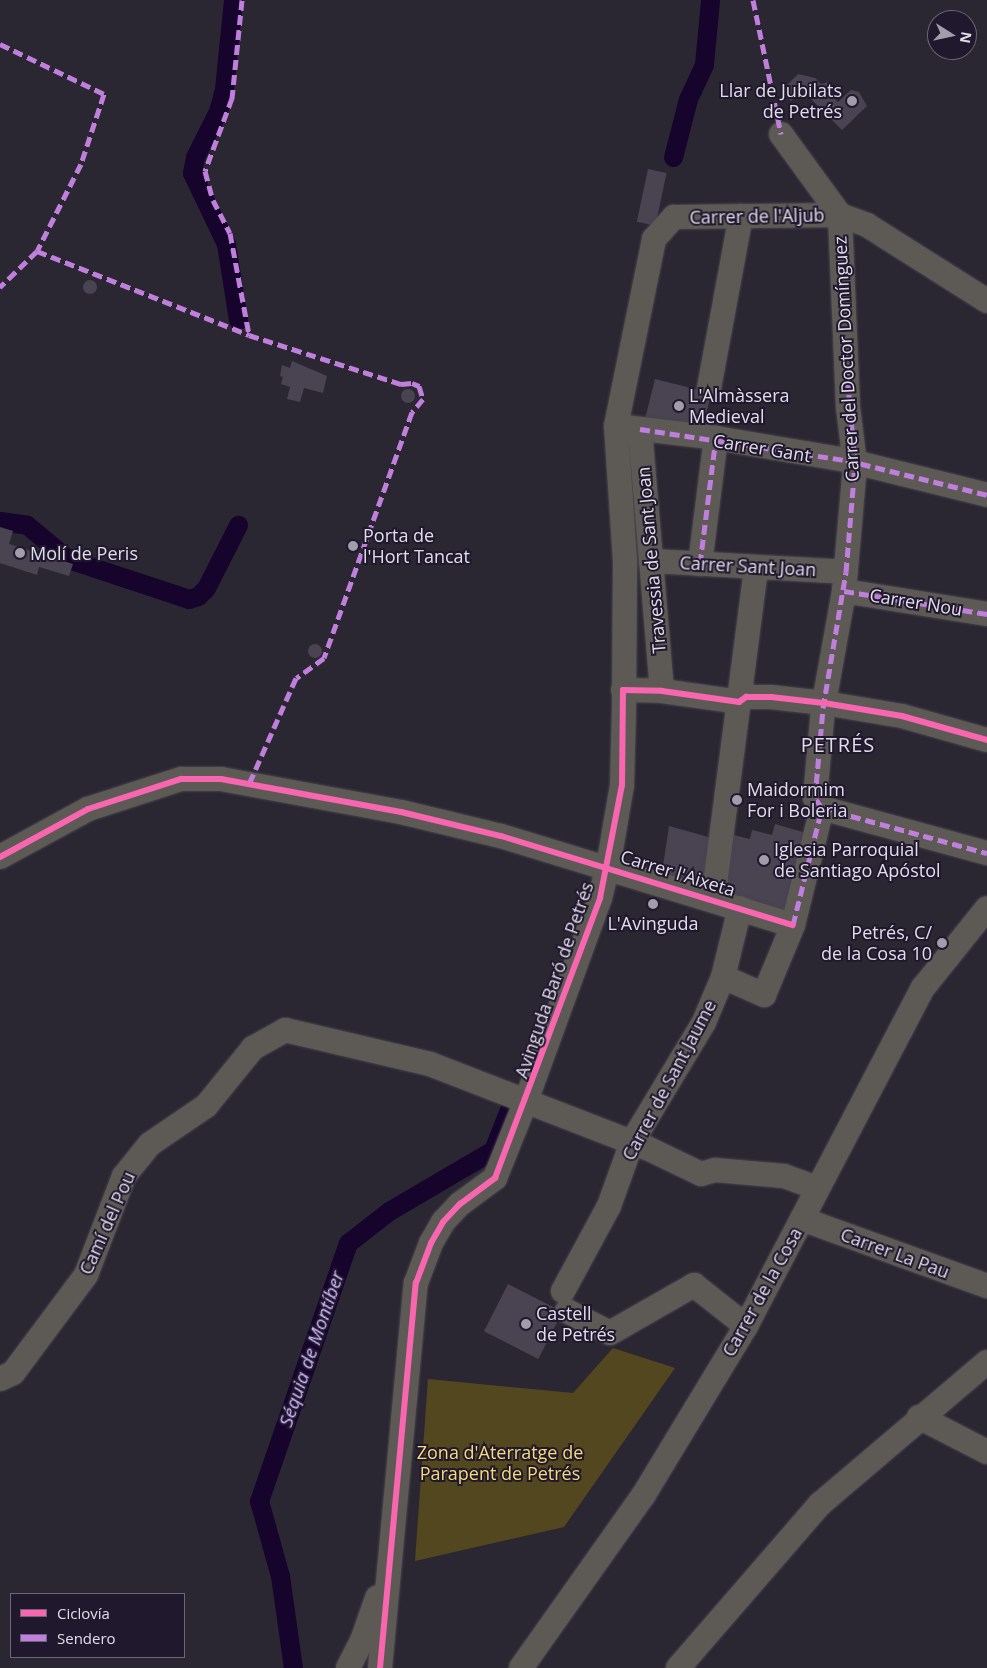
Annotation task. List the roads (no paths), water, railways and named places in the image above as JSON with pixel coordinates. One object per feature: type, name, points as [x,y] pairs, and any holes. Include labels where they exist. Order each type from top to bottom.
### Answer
[{"type":"street","name":"Carrer del Doctor Domínguez","points":[[723,977],[764,995],[793,925],[822,808],[815,798],[824,703],[845,581],[854,464],[844,337],[840,215],[781,134]]},
{"type":"street","name":"Carrer de l'Aljub","points":[[674,217],[840,215]]},
{"type":"street","points":[[840,215],[867,225],[987,301]]},
{"type":"street","points":[[709,388],[741,216]]},
{"type":"street","name":"Avinguda Baró de Petrés","points":[[390,1558],[416,1283],[431,1243],[444,1222],[460,1204],[494,1178],[526,1102],[600,898],[608,867],[622,785],[625,561],[616,426],[654,239],[674,217]]},
{"type":"street","name":"Carrer Gant","points":[[616,426],[716,438],[854,464],[987,495]]},
{"type":"street","name":"Travessia de Sant Joan","points":[[640,429],[662,691]]},
{"type":"street","points":[[700,564],[716,438]]},
{"type":"street","name":"Carrer Sant Joan","points":[[651,561],[756,569],[845,581]]},
{"type":"street","points":[[713,900],[756,569]]},
{"type":"street","name":"Carrer Nou","points":[[845,581],[987,614]]},
{"type":"street","points":[[623,690],[662,691],[738,702],[746,697],[770,697],[824,703],[902,716],[987,740]]},
{"type":"street","name":"Carrer l'Aixeta","points":[[0,857],[88,809],[181,779],[221,779],[401,812],[608,867],[793,925]]},
{"type":"street","points":[[822,808],[987,853]]},
{"type":"street","name":"Carrer de Sant Jaume","points":[[740,908],[723,977],[704,1022],[632,1142],[608,1206],[565,1301],[610,1333],[694,1285],[746,1326]]},
{"type":"street","name":"Carrer de la Cosa","points":[[521,1668],[643,1496],[746,1326],[923,988],[987,908]]},
{"type":"street","name":"Camí del Pou","points":[[0,1379],[13,1373],[86,1275],[124,1176],[150,1144],[206,1106],[253,1048],[285,1030],[430,1064],[632,1142],[702,1174],[716,1170],[784,1176],[817,1188]]},
{"type":"street","name":"Carrer La Pau","points":[[802,1219],[987,1286]]},
{"type":"street","points":[[678,1668],[820,1504],[919,1417],[987,1362]]},
{"type":"street","points":[[919,1417],[987,1452]]},
{"type":"street","points":[[348,1668],[362,1641],[390,1558]]},
{"type":"street","points":[[380,1668],[390,1558]]},
{"type":"waterway","points":[[233,0],[224,89],[218,111],[195,157],[192,173],[226,244],[238,320]]},
{"type":"waterway","name":"Séquia de Montíber","points":[[673,157],[688,99],[704,64],[710,0]]},
{"type":"waterway","points":[[0,521],[27,525],[68,559],[189,599],[198,596],[206,588],[238,525]]},
{"type":"waterway","name":"Séquia de Montíber","points":[[293,1668],[280,1576],[259,1501],[348,1243],[389,1211],[493,1150],[510,1107]]},
{"type":"place","name":"Llar de Jubilats de Petrés","points":[[852,101]]},
{"type":"place","name":"L'Almàssera Medieval","points":[[679,406]]},
{"type":"place","name":"Porta de l'Hort Tancat","points":[[353,546]]},
{"type":"place","name":"Molí de Peris","points":[[20,553]]},
{"type":"place","name":"Maidormim For i Boleria","points":[[737,800]]},
{"type":"place","name":"Iglesia Parroquial de Santiago Apóstol","points":[[764,860]]},
{"type":"place","name":"L'Avinguda","points":[[653,904]]},
{"type":"place","name":"Petrés, C/ de la Cosa 10","points":[[942,943]]},
{"type":"place","name":"Castell de Petrés","points":[[526,1324]]},
{"type":"district","name":"PETRÉS","points":[[838,744]]},
{"type":"park label","name":"Zona d'Aterratge de Parapent de Petrés","points":[[500,1464]]}]
